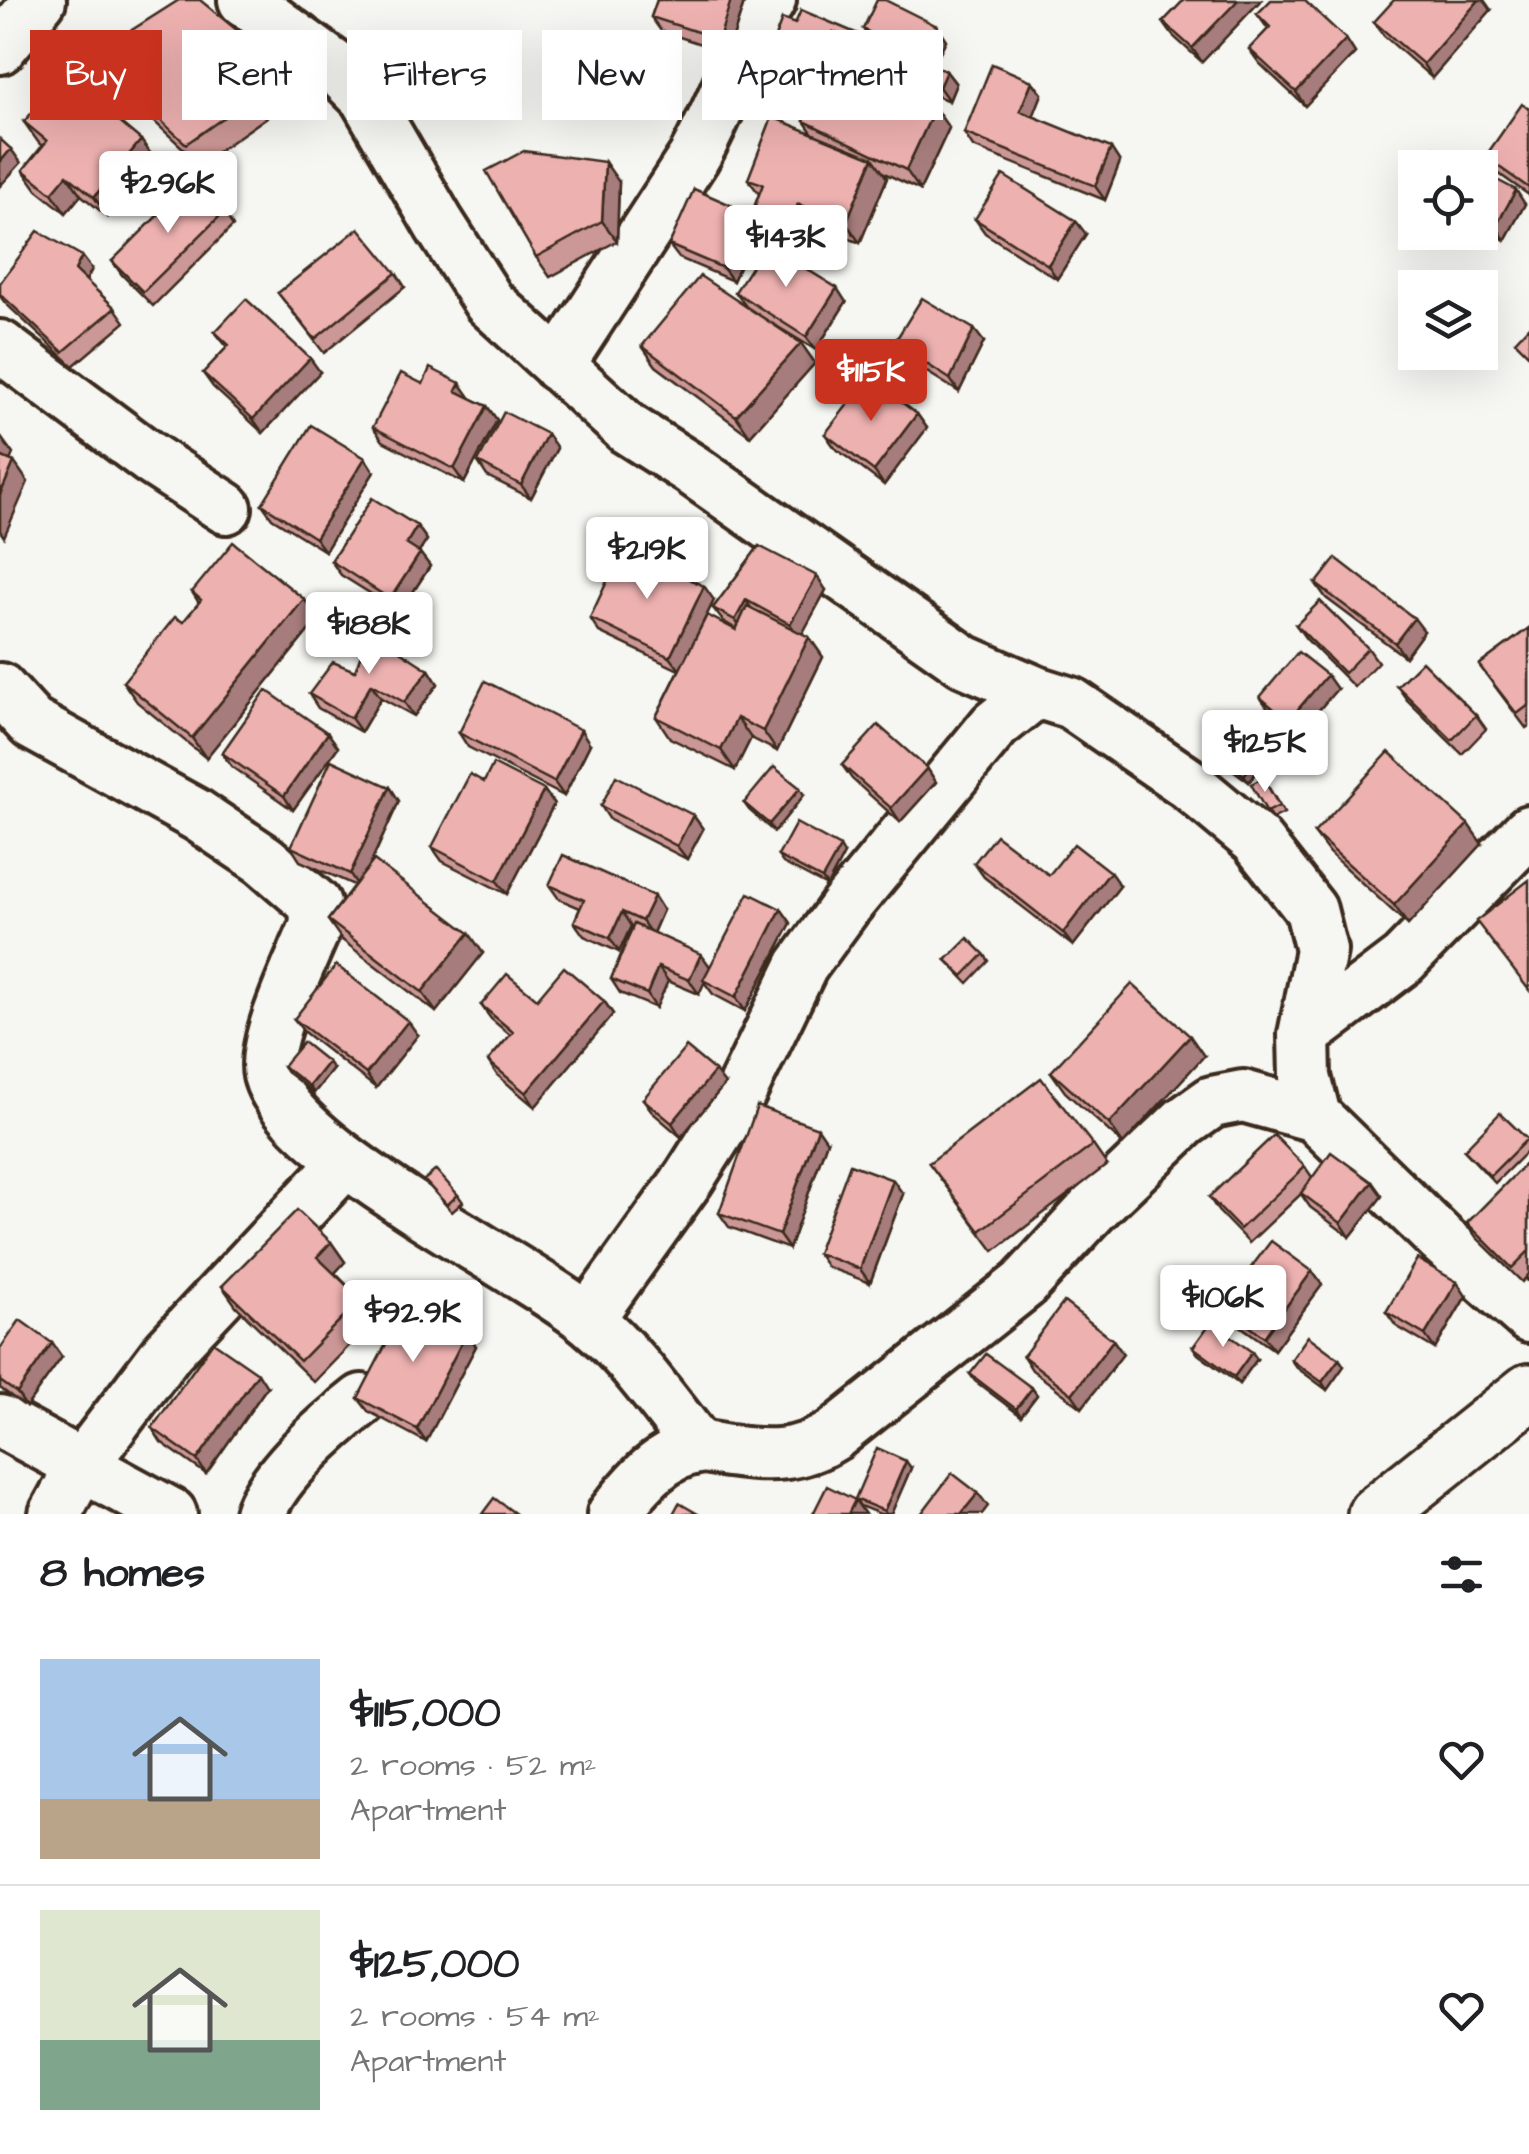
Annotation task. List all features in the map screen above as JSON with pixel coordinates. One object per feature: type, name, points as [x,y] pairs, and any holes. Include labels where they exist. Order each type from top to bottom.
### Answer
[{"type":"main road","points":[[1376,1514],[1529,1392]]},
{"type":"street","points":[[0,48],[40,0]]},
{"type":"street","points":[[244,0],[334,66],[364,97],[489,302],[628,429],[706,479],[964,661],[1071,703],[1189,784],[1256,840],[1311,910],[1321,950],[1304,1034],[1305,1076],[1314,1116]]},
{"type":"street","points":[[558,366],[703,142],[770,0]]},
{"type":"street","points":[[0,346],[151,459],[226,508]]},
{"type":"street","points":[[0,689],[32,724],[197,815],[264,860],[314,904],[316,925],[269,1044],[268,1074],[279,1098],[345,1162],[588,1319],[624,1352],[699,1447]]},
{"type":"street","points":[[588,1319],[689,1178],[732,1110],[802,966],[845,907],[995,725],[1036,692]]},
{"type":"street","points":[[1304,1034],[1403,960],[1529,831]]},
{"type":"street","points":[[613,1514],[656,1467],[699,1447],[759,1455],[796,1454],[834,1435],[1024,1284],[1092,1209],[1184,1122],[1212,1102],[1243,1096],[1314,1116],[1529,1317]]},
{"type":"street","points":[[55,1514],[82,1465],[170,1350],[345,1162]]},
{"type":"street","points":[[260,1514],[265,1498],[326,1428],[362,1400]]},
{"type":"street","points":[[0,1421],[171,1514]]},
{"type":"building","points":[[179,0],[200,0],[237,30],[182,30],[182,120],[220,120],[186,144],[160,120],[162,30],[132,30]]},
{"type":"building","points":[[657,0],[731,0],[722,30],[702,30],[702,34],[651,17]]},
{"type":"building","points":[[877,0],[885,0],[937,26],[935,30],[863,29]]},
{"type":"building","points":[[1184,0],[1238,0],[1192,48],[1163,22]]},
{"type":"building","points":[[1271,0],[1304,0],[1346,39],[1296,92],[1249,49],[1270,27],[1257,14]]},
{"type":"building","points":[[1394,0],[1479,0],[1423,64],[1374,22]]},
{"type":"building","points":[[801,10],[849,30],[778,30],[782,19],[795,24]]},
{"type":"building","points":[[992,64],[1032,81],[1020,111],[1111,148],[1095,186],[964,133]]},
{"type":"building","points":[[1522,104],[1529,109],[1529,188],[1498,166],[1498,150],[1490,150]]},
{"type":"building","points":[[30,115],[30,120],[117,120],[141,140],[94,197],[67,175],[52,193],[23,170],[47,141],[24,122]]},
{"type":"building","points":[[771,120],[873,158],[846,223],[798,204],[788,227],[752,213],[763,184],[748,179]]},
{"type":"building","points":[[804,120],[929,120],[906,170]]},
{"type":"building","points":[[0,139],[11,149],[0,162]]},
{"type":"building","points":[[524,151],[605,162],[602,221],[536,257],[486,171]]},
{"type":"building","points":[[1003,175],[1076,221],[1048,265],[975,219]]},
{"type":"building","points":[[1498,180],[1516,190],[1498,222]]},
{"type":"building","points":[[192,181],[224,212],[143,292],[112,261]]},
{"type":"building","points":[[694,189],[747,212],[723,268],[669,245]]},
{"type":"building","points":[[359,228],[396,273],[315,339],[278,293]]},
{"type":"building","points":[[38,231],[82,256],[75,270],[115,308],[63,352],[0,294],[0,283]]},
{"type":"building","points":[[766,244],[837,288],[806,337],[735,292]]},
{"type":"building","points":[[700,276],[801,343],[736,416],[642,346]]},
{"type":"building","points":[[922,298],[974,329],[950,379],[894,343]]},
{"type":"building","points":[[246,299],[310,358],[253,419],[203,373],[229,345],[215,332]]},
{"type":"building","points":[[1529,326],[1529,355],[1515,341]]},
{"type":"building","points":[[430,368],[460,383],[456,391],[487,406],[454,469],[373,427],[401,373],[423,384]]},
{"type":"building","points":[[869,377],[917,414],[874,471],[825,434]]},
{"type":"building","points":[[504,412],[547,434],[521,485],[478,462]]},
{"type":"building","points":[[311,425],[365,458],[315,538],[262,504]]},
{"type":"building","points":[[0,456],[14,462],[0,495]]},
{"type":"building","points":[[372,498],[417,526],[406,544],[420,553],[390,599],[331,561]]},
{"type":"building","points":[[233,542],[304,599],[192,738],[123,682],[175,617],[183,622],[201,600],[192,592]]},
{"type":"building","points":[[759,546],[817,576],[790,624],[746,600],[735,620],[713,608]]},
{"type":"building","points":[[623,547],[704,586],[670,657],[590,618]]},
{"type":"building","points":[[1336,558],[1414,618],[1395,643],[1316,584]]},
{"type":"building","points":[[1320,601],[1368,648],[1344,673],[1296,625]]},
{"type":"building","points":[[747,606],[809,637],[763,731],[737,718],[721,750],[656,717],[707,615],[736,630]]},
{"type":"building","points":[[1529,628],[1529,705],[1517,714],[1479,665]]},
{"type":"building","points":[[369,631],[429,670],[404,702],[371,684],[351,718],[309,694],[333,662],[355,671]]},
{"type":"building","points":[[1298,652],[1327,675],[1288,721],[1260,697]]},
{"type":"building","points":[[1422,661],[1476,715],[1452,740],[1397,686]]},
{"type":"building","points":[[485,681],[581,730],[554,782],[459,733]]},
{"type":"building","points":[[266,690],[328,733],[284,796],[222,753]]},
{"type":"building","points":[[878,725],[927,768],[891,808],[842,765]]},
{"type":"building","points":[[1242,738],[1261,753],[1244,775],[1224,760]]},
{"type":"building","points":[[1389,752],[1468,824],[1394,905],[1314,833]]},
{"type":"building","points":[[331,760],[390,787],[350,874],[291,847]]},
{"type":"building","points":[[493,764],[544,790],[497,881],[432,847],[470,774],[484,782]]},
{"type":"building","points":[[774,767],[800,788],[769,824],[744,803]]},
{"type":"building","points":[[616,776],[693,815],[677,846],[601,806]]},
{"type":"building","points":[[1263,778],[1279,806],[1267,812],[1251,784]]},
{"type":"building","points":[[796,823],[840,847],[822,879],[778,856]]},
{"type":"building","points":[[996,835],[1049,875],[1074,844],[1110,872],[1063,933],[974,863]]},
{"type":"building","points":[[563,855],[654,896],[642,921],[622,912],[610,938],[574,922],[584,900],[549,885]]},
{"type":"building","points":[[374,860],[469,933],[422,992],[328,920]]},
{"type":"building","points":[[1529,880],[1529,990],[1476,921]]},
{"type":"building","points":[[749,893],[781,909],[736,997],[703,980]]},
{"type":"building","points":[[634,924],[701,954],[689,980],[658,967],[647,994],[611,979]]},
{"type":"building","points":[[968,938],[984,954],[963,976],[946,960]]},
{"type":"building","points":[[336,965],[408,1021],[366,1074],[294,1019]]},
{"type":"building","points":[[564,967],[604,1001],[526,1093],[488,1061],[513,1032],[481,1005],[507,974],[537,999]]},
{"type":"building","points":[[1132,984],[1190,1036],[1109,1124],[1051,1072]]},
{"type":"building","points":[[303,1042],[328,1062],[309,1086],[283,1066]]},
{"type":"building","points":[[686,1047],[715,1071],[672,1123],[643,1099]]},
{"type":"building","points":[[1041,1078],[1093,1145],[980,1231],[929,1163]]},
{"type":"building","points":[[757,1106],[818,1128],[779,1235],[719,1213]]},
{"type":"building","points":[[1500,1113],[1527,1139],[1490,1176],[1464,1150]]},
{"type":"building","points":[[1274,1135],[1305,1167],[1240,1229],[1209,1197]]},
{"type":"building","points":[[1331,1152],[1372,1182],[1341,1223],[1301,1193]]},
{"type":"building","points":[[1526,1163],[1529,1251],[1512,1268],[1467,1223]]},
{"type":"building","points":[[850,1164],[893,1180],[860,1269],[817,1253]]},
{"type":"building","points":[[436,1170],[458,1195],[447,1205],[424,1180]]},
{"type":"building","points":[[297,1210],[331,1242],[317,1257],[361,1299],[300,1361],[222,1286]]},
{"type":"building","points":[[1271,1241],[1312,1271],[1264,1337],[1222,1306]]},
{"type":"building","points":[[1417,1259],[1457,1282],[1425,1335],[1386,1312]]},
{"type":"building","points":[[408,1302],[467,1332],[417,1429],[358,1398]]},
{"type":"building","points":[[1064,1302],[1113,1340],[1072,1394],[1023,1356]]},
{"type":"building","points":[[20,1320],[52,1343],[17,1393],[0,1381],[0,1349]]},
{"type":"building","points":[[1211,1322],[1252,1352],[1234,1377],[1193,1347]]},
{"type":"building","points":[[1308,1336],[1339,1359],[1322,1382],[1291,1360]]},
{"type":"building","points":[[213,1342],[258,1373],[197,1460],[152,1428]]},
{"type":"building","points":[[986,1354],[1032,1388],[1016,1409],[970,1374]]},
{"type":"building","points":[[877,1448],[906,1461],[884,1511],[855,1499]]},
{"type":"building","points":[[952,1473],[978,1493],[961,1514],[921,1514]]},
{"type":"building","points":[[827,1486],[855,1500],[848,1514],[813,1514]]},
{"type":"building","points":[[494,1498],[516,1514],[482,1514]]},
{"type":"building","points":[[679,1503],[698,1514],[673,1514]]}]
